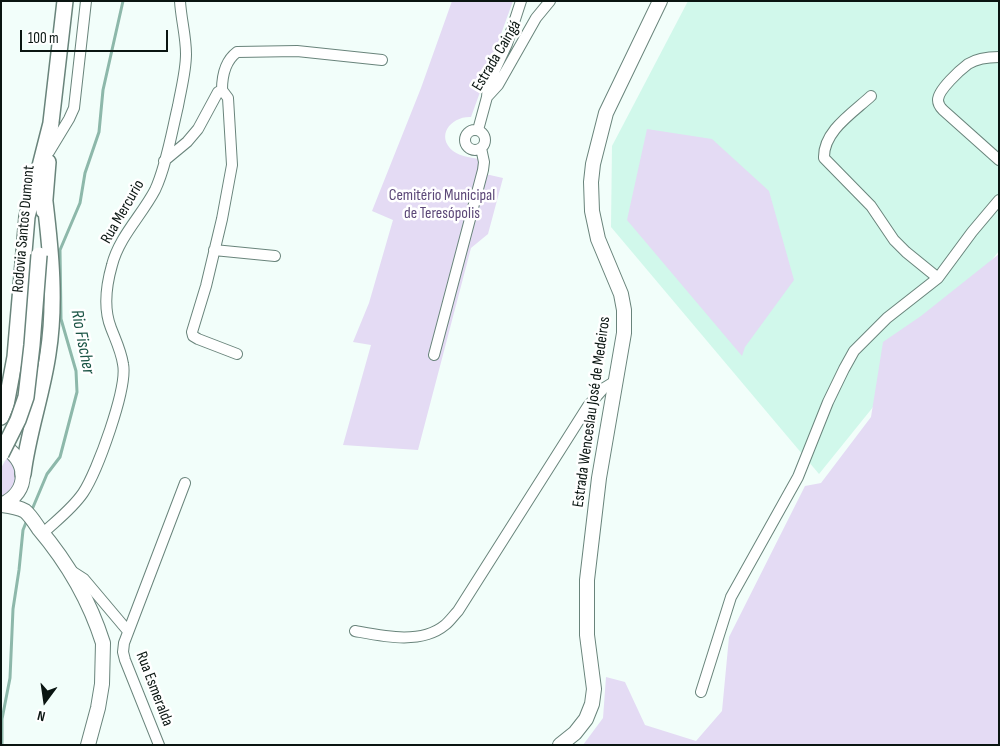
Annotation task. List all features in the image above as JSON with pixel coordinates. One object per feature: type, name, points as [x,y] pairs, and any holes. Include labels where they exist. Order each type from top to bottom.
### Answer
[{"type":"highway","name":"Rodovia Santos Dumont","points":[[1,454],[18,420],[26,397],[48,152],[65,1]]},
{"type":"highway","points":[[1,417],[6,405],[15,357],[27,217],[51,124]]},
{"type":"highway","points":[[23,479],[25,454],[41,396],[49,353],[52,302],[50,251],[44,202]]},
{"type":"main road","name":"Estrada Wenceslau José de Medeiros","points":[[560,745],[575,733],[586,719],[592,704],[594,689],[587,635],[586,580],[599,478],[624,333],[624,310],[618,287],[598,239],[592,211],[592,173],[606,113],[660,1]]},
{"type":"main road","points":[[1,445],[12,451],[16,456],[33,521]]},
{"type":"main road","points":[[2,505],[18,494],[23,479]]},
{"type":"main road","points":[[2,505],[19,508],[33,521],[68,568],[103,643],[102,684],[88,745]]},
{"type":"street","points":[[48,152],[74,108],[86,1]]},
{"type":"street","name":"Rua Mercurio","points":[[33,521],[72,506],[84,492],[99,459],[122,384],[124,367],[120,346],[106,314],[106,294],[112,264],[120,245],[156,188],[172,132],[185,71],[186,52],[180,1]]},
{"type":"street","points":[[487,97],[488,85],[507,44],[521,1]]},
{"type":"street","name":"Estrada Caingá","points":[[478,130],[487,97],[498,85],[536,18],[550,1]]},
{"type":"street","points":[[237,354],[198,339],[193,336],[192,332],[202,301],[224,209],[232,165],[228,98],[222,90],[222,77],[225,68],[232,55],[237,52],[297,51],[382,60]]},
{"type":"street","points":[[999,57],[990,56],[969,63],[952,78],[940,92],[938,99],[939,105],[943,110],[999,160]]},
{"type":"street","points":[[164,161],[187,142],[198,129],[216,95],[222,90]]},
{"type":"street","points":[[871,96],[834,131],[826,143],[824,158],[871,206],[894,240],[938,278]]},
{"type":"street","points":[[472,130],[478,130],[483,133],[485,144],[481,148],[476,150],[470,149],[466,144],[467,134],[472,130]]},
{"type":"street","points":[[434,356],[484,162],[481,148]]},
{"type":"street","points":[[701,692],[731,597],[798,477],[828,402],[854,352],[887,318],[938,278],[972,232],[999,200]]},
{"type":"street","points":[[214,250],[275,256]]},
{"type":"street","points":[[355,631],[400,638],[428,633],[444,626],[458,611],[542,482],[588,406],[604,388],[617,380]]},
{"type":"street","points":[[68,568],[84,579],[128,630],[185,483]]},
{"type":"street","name":"Rua Esmeralda","points":[[128,630],[123,652],[125,660],[159,745]]},
{"type":"shaded area","points":[[688,1],[999,1],[999,251],[819,474],[611,227],[612,146]]},
{"type":"green space","name":"Cemitério Municipal de Teresópolis","points":[[452,1],[513,1],[471,117],[452,123],[448,128],[445,139],[456,153],[484,160],[481,173],[503,178],[488,234],[471,248],[418,450],[343,445],[371,345],[353,342],[369,303],[393,220],[372,211],[421,88]]},
{"type":"green space","points":[[647,129],[712,139],[769,191],[794,280],[745,347],[742,356],[627,220]]},
{"type":"green space","points":[[999,254],[999,745],[583,745],[603,718],[606,677],[625,682],[645,725],[696,741],[722,711],[729,637],[805,486],[821,483],[871,417],[883,342],[921,316]]},
{"type":"green space","points":[[9,454],[17,469],[17,478],[11,489],[1,497],[1,468]]},
{"type":"waterway","name":"Rio Fischer","points":[[31,512],[47,474],[60,457],[77,392],[76,371],[61,319],[60,250],[80,203],[85,173],[99,132],[103,90],[123,1]]},
{"type":"waterway","name":"Rio Fischer","points":[[2,745],[2,719],[10,678],[13,609],[23,530],[27,520]]}]
